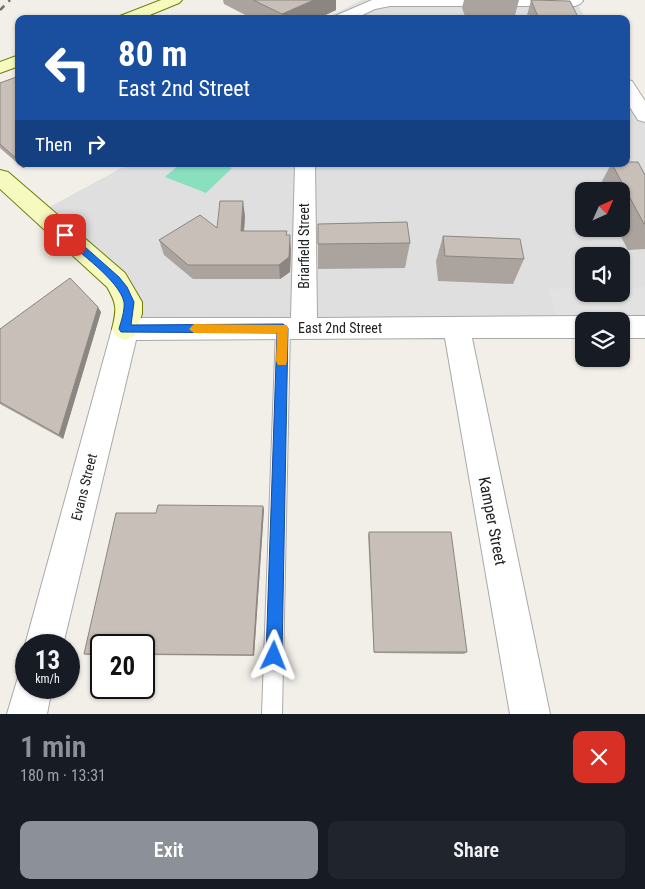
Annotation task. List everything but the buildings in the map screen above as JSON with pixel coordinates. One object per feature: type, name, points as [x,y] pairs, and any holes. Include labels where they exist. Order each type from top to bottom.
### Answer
[{"type":"street","points":[[136,15],[174,0]]},
{"type":"street","points":[[350,15],[380,2],[578,4]]},
{"type":"street","points":[[0,68],[15,62]]},
{"type":"street","points":[[630,92],[645,116]]},
{"type":"street","name":"Briarfield Street","points":[[293,328],[305,167]]},
{"type":"street","points":[[0,177],[116,280],[129,302],[124,329]]},
{"type":"street","name":"Kamper Street","points":[[456,327],[530,714]]},
{"type":"street","name":"East 2nd Street","points":[[124,329],[575,327]]},
{"type":"street","points":[[630,327],[645,327]]},
{"type":"street","name":"Evans Street","points":[[47,634],[124,329]]},
{"type":"street","points":[[27,714],[30,699]]},
{"type":"lane","points":[[272,714],[293,328]]},
{"type":"shaded area","points":[[362,0],[575,0],[584,15],[332,15]]},
{"type":"shaded area","points":[[630,92],[645,116],[645,327],[630,323],[630,312],[575,312],[575,321],[125,329],[129,302],[40,212],[123,167],[630,167]]},
{"type":"shaded area","points":[[645,287],[645,327],[630,323],[630,312],[575,312],[575,323],[560,327],[548,289],[575,288],[575,302],[630,302],[630,288]]},
{"type":"green space","points":[[177,167],[232,168],[206,193],[165,177]]},
{"type":"railway","points":[[0,10],[10,0]]},
{"type":"slow traffic","points":[[194,329],[283,328],[282,361]]},
{"type":"route","points":[[65,235],[116,280],[123,290],[129,302],[124,329],[283,328],[274,656]]}]
